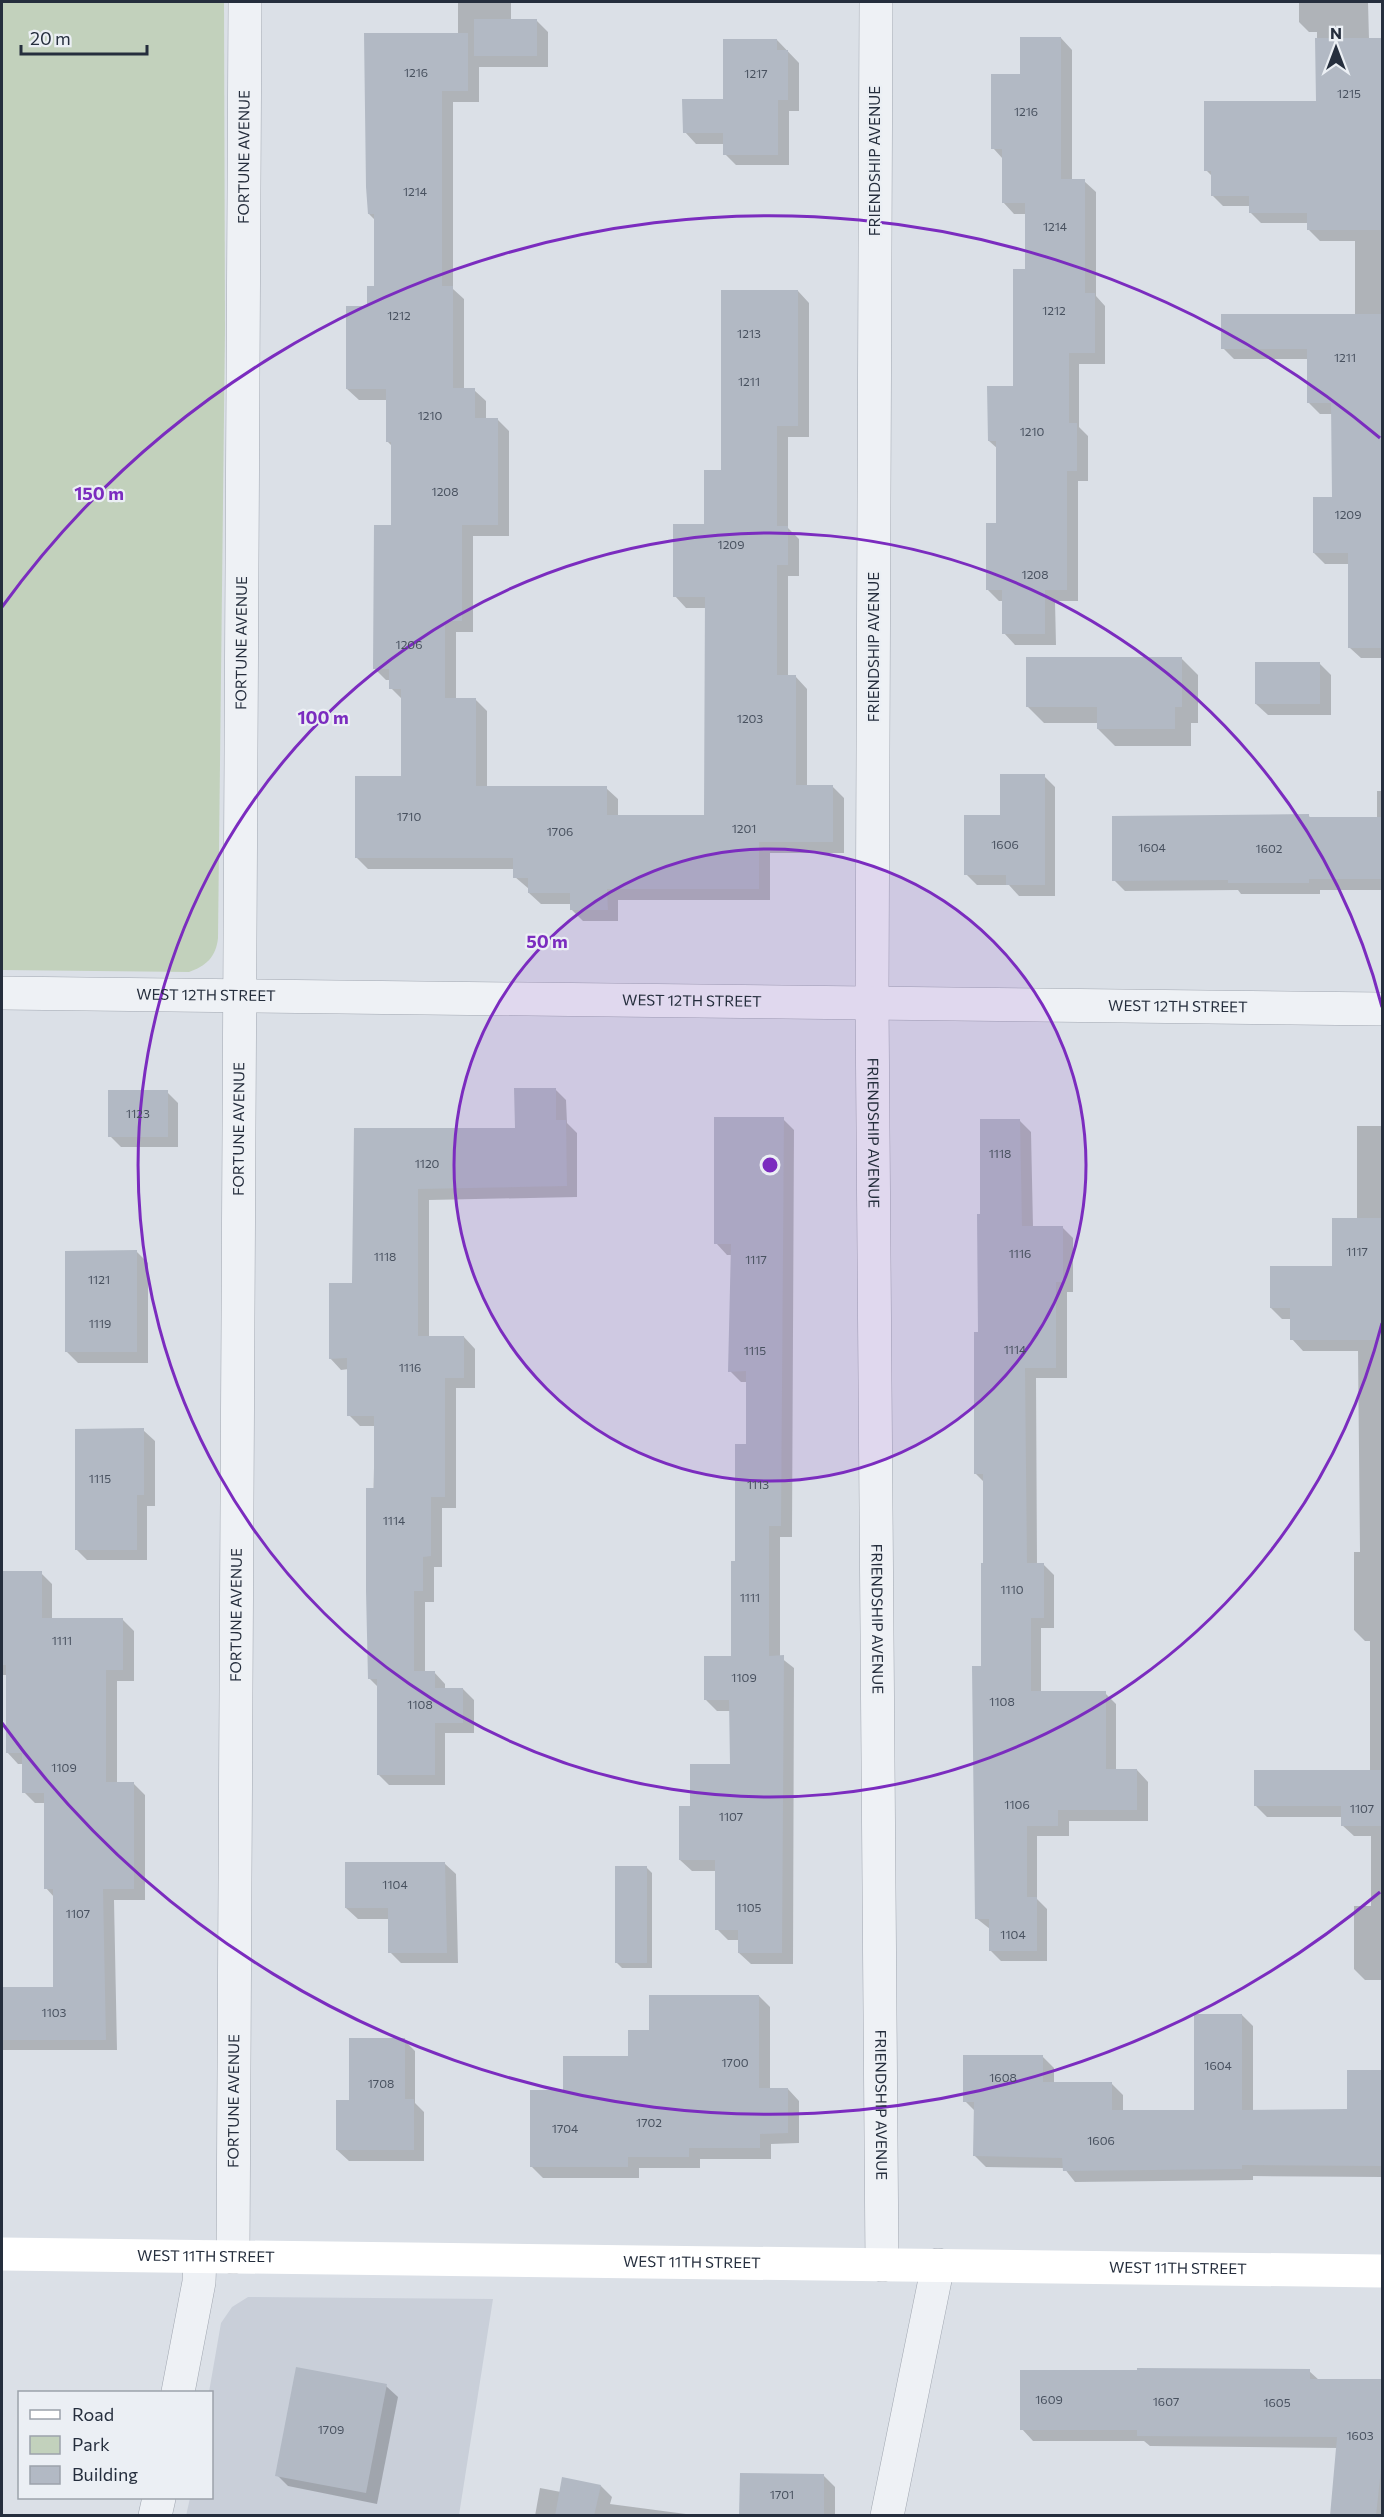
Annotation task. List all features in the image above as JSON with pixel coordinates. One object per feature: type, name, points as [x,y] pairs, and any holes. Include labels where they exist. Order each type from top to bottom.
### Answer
[{"type":"main road","name":"WEST 11TH STREET","points":[[2,2254],[1383,2271]]},
{"type":"street","name":"FORTUNE AVENUE","points":[[233,2257],[245,2]]},
{"type":"street","name":"FRIENDSHIP AVENUE","points":[[876,2],[872,1001],[882,2265]]},
{"type":"street","name":"WEST 12TH STREET","points":[[2,993],[241,997],[872,1001],[1383,1009]]},
{"type":"street","points":[[178,2391],[199,2282],[200,2257]]},
{"type":"street","points":[[887,2516],[938,2265]]},
{"type":"street","points":[[155,2516],[159,2499]]},
{"type":"shaded area","points":[[248,2297],[493,2299],[459,2515],[186,2516],[190,2499],[213,2499],[213,2391],[209,2391],[221,2323],[232,2307]]},
{"type":"green space","points":[[2,2],[224,2],[225,328],[218,938],[209,960],[189,972],[2,970]]},
{"type":"building","points":[[474,19],[537,19],[537,56],[474,56]]},
{"type":"building","points":[[364,33],[468,33],[468,91],[442,91],[442,286],[453,286],[453,388],[475,388],[475,418],[498,418],[498,525],[462,525],[462,621],[445,621],[445,698],[476,698],[476,786],[607,786],[607,815],[704,815],[705,597],[673,597],[673,524],[704,524],[704,470],[721,470],[721,290],[798,290],[798,426],[777,426],[777,526],[788,526],[788,565],[777,565],[777,675],[796,675],[796,785],[833,785],[833,842],[759,842],[759,889],[607,889],[608,910],[570,910],[570,893],[528,893],[528,878],[513,878],[513,858],[355,858],[355,776],[401,776],[401,689],[389,689],[389,669],[373,669],[374,525],[391,525],[391,442],[386,442],[386,389],[346,389],[346,306],[367,306],[367,286],[374,286],[374,214],[368,214],[366,187]]},
{"type":"building","points":[[1020,37],[1061,37],[1061,179],[1085,179],[1085,293],[1095,293],[1095,353],[1069,353],[1069,423],[1077,423],[1077,471],[1067,471],[1067,590],[1045,590],[1045,634],[1002,634],[1002,590],[986,590],[986,523],[996,523],[996,441],[988,441],[987,386],[1013,386],[1013,269],[1025,269],[1025,203],[1002,203],[1002,149],[991,149],[991,74],[1020,74]]},
{"type":"building","points":[[1315,38],[1383,38],[1383,230],[1307,230],[1307,213],[1249,213],[1249,196],[1211,196],[1211,171],[1204,171],[1204,101],[1316,101]]},
{"type":"building","points":[[723,39],[777,39],[777,50],[788,50],[788,100],[778,100],[778,155],[723,155],[723,133],[683,133],[682,99],[723,99]]},
{"type":"building","points":[[1221,314],[1383,314],[1383,648],[1348,648],[1348,553],[1313,553],[1313,497],[1332,497],[1331,403],[1307,403],[1307,349],[1221,349]]},
{"type":"building","points":[[1026,657],[1182,657],[1182,707],[1175,707],[1175,729],[1097,729],[1097,707],[1026,707]]},
{"type":"building","points":[[1255,662],[1320,662],[1320,704],[1255,704]]},
{"type":"building","points":[[1000,774],[1045,774],[1045,885],[1006,885],[1006,875],[964,875],[964,815],[1000,815]]},
{"type":"building","points":[[1309,814],[1309,817],[1383,817],[1383,879],[1309,879],[1309,883],[1228,883],[1228,880],[1112,881],[1112,816]]},
{"type":"building","points":[[514,1088],[556,1088],[556,1120],[566,1120],[567,1186],[418,1189],[418,1336],[464,1336],[464,1378],[445,1378],[445,1497],[431,1497],[431,1556],[423,1557],[423,1591],[414,1591],[414,1671],[435,1671],[435,1688],[463,1688],[463,1723],[435,1723],[435,1775],[377,1775],[377,1679],[368,1679],[366,1591],[366,1488],[374,1488],[374,1416],[347,1416],[347,1358],[329,1359],[329,1283],[352,1283],[354,1128],[515,1128]]},
{"type":"building","points":[[108,1090],[168,1090],[168,1137],[108,1137]]},
{"type":"building","points":[[714,1117],[784,1117],[781,1526],[769,1526],[769,1656],[784,1655],[782,1953],[738,1953],[738,1930],[715,1930],[715,1860],[679,1860],[679,1806],[690,1806],[690,1764],[730,1764],[729,1700],[704,1700],[704,1656],[731,1656],[731,1561],[735,1561],[735,1444],[746,1444],[746,1371],[728,1372],[731,1244],[714,1244]]},
{"type":"building","points":[[980,1119],[1020,1119],[1022,1226],[1063,1226],[1063,1282],[1056,1282],[1056,1368],[1025,1368],[1027,1563],[1044,1563],[1044,1618],[1031,1618],[1031,1691],[1106,1691],[1106,1769],[1137,1769],[1137,1810],[1058,1810],[1058,1826],[1027,1826],[1027,1897],[1037,1897],[1037,1951],[989,1951],[989,1919],[975,1919],[972,1666],[981,1666],[981,1563],[983,1563],[983,1474],[974,1474],[974,1332],[978,1332],[977,1214],[980,1214]]},
{"type":"building","points":[[1332,1218],[1383,1218],[1383,1340],[1290,1340],[1290,1308],[1270,1308],[1270,1266],[1332,1266]]},
{"type":"building","points":[[137,1250],[137,1352],[65,1352],[65,1251]]},
{"type":"building","points":[[144,1428],[144,1495],[137,1495],[137,1550],[75,1550],[75,1429]]},
{"type":"building","points":[[2,1571],[42,1571],[42,1618],[123,1618],[123,1670],[106,1670],[106,1782],[134,1782],[134,1889],[103,1889],[106,2040],[2,2040],[2,1987],[53,1987],[53,1889],[44,1889],[44,1793],[22,1793],[22,1753],[6,1753],[6,1665],[2,1665]]},
{"type":"building","points":[[1254,1770],[1383,1770],[1383,1826],[1341,1826],[1341,1806],[1254,1806]]},
{"type":"building","points":[[345,1862],[445,1862],[447,1953],[388,1953],[388,1908],[345,1908]]},
{"type":"building","points":[[615,1866],[647,1866],[647,1963],[615,1963]]},
{"type":"building","points":[[649,1995],[759,1995],[759,2088],[788,2088],[788,2133],[760,2134],[760,2148],[689,2148],[689,2157],[628,2157],[628,2167],[530,2167],[530,2090],[563,2090],[563,2056],[628,2056],[628,2030],[649,2030]]},
{"type":"building","points":[[1194,2014],[1242,2014],[1242,2110],[1347,2109],[1347,2070],[1383,2070],[1383,2166],[1242,2165],[1242,2169],[1063,2171],[1062,2158],[973,2156],[974,2102],[963,2102],[963,2055],[1043,2055],[1043,2082],[1112,2082],[1112,2110],[1194,2110]]},
{"type":"building","points":[[349,2038],[405,2038],[405,2099],[414,2099],[414,2150],[336,2150],[336,2100],[349,2100]]},
{"type":"building","points":[[296,2367],[387,2384],[366,2493],[275,2476]]},
{"type":"building","points":[[1137,2368],[1310,2369],[1310,2379],[1383,2379],[1383,2450],[1376,2516],[1330,2516],[1337,2437],[1137,2436],[1137,2430],[1020,2430],[1020,2370],[1137,2370]]},
{"type":"building","points":[[740,2473],[824,2474],[824,2516],[739,2516]]},
{"type":"building","points":[[562,2477],[601,2485],[594,2516],[555,2516]]}]
